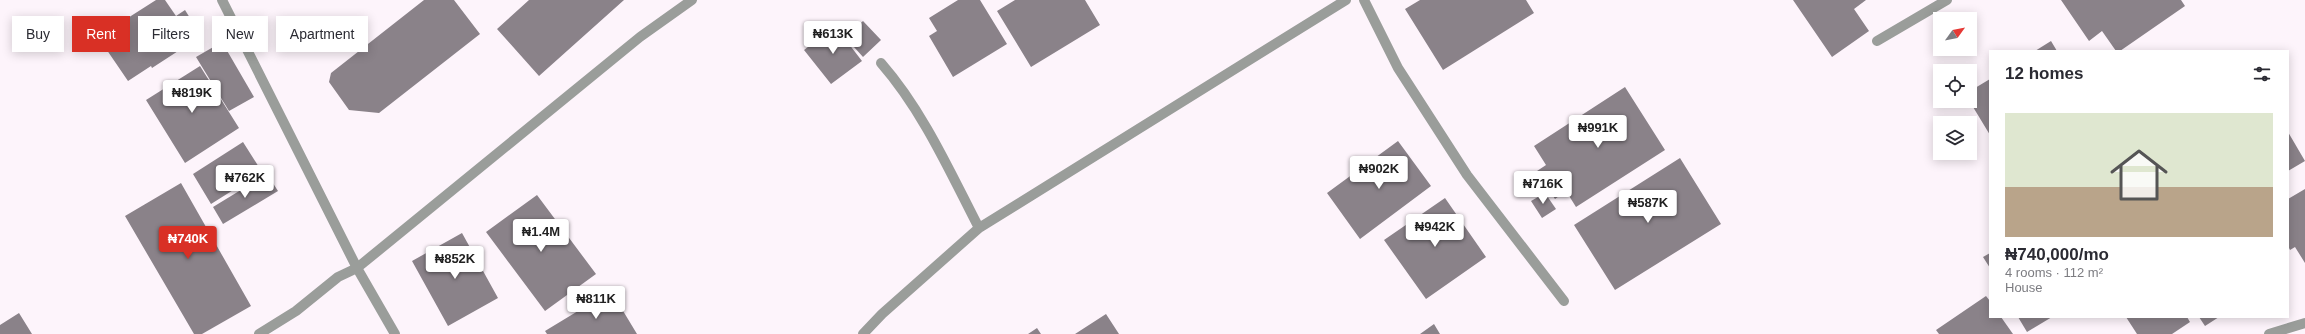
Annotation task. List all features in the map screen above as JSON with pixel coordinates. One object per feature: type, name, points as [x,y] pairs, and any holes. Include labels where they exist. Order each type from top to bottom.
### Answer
[{"type":"street","points":[[222,0],[356,268],[395,334]]},
{"type":"street","points":[[259,334],[296,311],[338,277],[356,268],[640,37],[692,0]]},
{"type":"street","points":[[863,334],[882,314],[979,228],[1346,0]]},
{"type":"street","points":[[1364,0],[1398,68],[1467,175],[1564,301]]},
{"type":"street","points":[[1877,41],[1947,0]]},
{"type":"street","points":[[881,63],[893,78],[927,129],[979,228]]},
{"type":"street","points":[[2269,334],[2305,323]]},
{"type":"building","points":[[156,0],[165,0],[176,16],[138,16],[138,52],[177,52],[128,81],[108,52],[130,52],[130,17]]},
{"type":"building","points":[[424,0],[454,0],[480,34],[379,113],[349,110],[329,82],[331,73],[358,52],[368,52],[368,44]]},
{"type":"building","points":[[529,0],[624,0],[539,76],[497,29]]},
{"type":"building","points":[[958,0],[980,0],[1007,44],[953,77],[929,36],[937,31],[929,18]]},
{"type":"building","points":[[1015,0],[1085,0],[1100,25],[1031,67],[997,11]]},
{"type":"building","points":[[1420,0],[1526,0],[1534,13],[1443,70],[1405,9]]},
{"type":"building","points":[[1793,0],[1866,0],[1854,9],[1869,31],[1832,57]]},
{"type":"building","points":[[2061,0],[2181,0],[2185,6],[2121,50],[2115,50],[2102,31],[2089,41]]},
{"type":"building","points":[[185,10],[189,16],[176,16]]},
{"type":"building","points":[[863,21],[881,40],[863,57],[845,37]]},
{"type":"building","points":[[835,26],[862,61],[831,84],[804,50]]},
{"type":"building","points":[[2051,41],[2056,50],[2037,50]]},
{"type":"building","points":[[212,48],[212,52],[228,52],[254,97],[229,111],[196,57]]},
{"type":"building","points":[[200,66],[239,128],[185,163],[146,100]]},
{"type":"building","points":[[1989,80],[1989,133],[1974,108],[1977,108],[1977,87]]},
{"type":"building","points":[[1625,87],[1665,150],[1576,207],[1566,191],[1555,199],[1537,171],[1546,165],[1534,146]]},
{"type":"building","points":[[2289,134],[2305,161],[2289,170]]},
{"type":"building","points":[[1398,141],[1431,186],[1360,239],[1327,193]]},
{"type":"building","points":[[243,142],[262,172],[211,204],[193,174]]},
{"type":"building","points":[[1680,158],[1721,224],[1615,290],[1574,225]]},
{"type":"building","points":[[267,174],[278,191],[223,224],[213,207]]},
{"type":"building","points":[[181,183],[251,306],[202,334],[194,334],[125,216]]},
{"type":"building","points":[[2305,189],[2305,263],[2295,247],[2290,250],[2289,248],[2289,198]]},
{"type":"building","points":[[1545,193],[1556,209],[1542,218],[1531,201]]},
{"type":"building","points":[[537,195],[596,274],[545,311],[486,232]]},
{"type":"building","points":[[1445,198],[1486,257],[1426,299],[1384,240]]},
{"type":"building","points":[[462,233],[498,298],[448,326],[412,261]]},
{"type":"building","points":[[1989,254],[1989,266],[1983,257]]},
{"type":"building","points":[[611,291],[637,334],[547,334],[545,331]]},
{"type":"building","points":[[1986,296],[1989,300],[1989,318],[2002,318],[2013,334],[1939,334],[1936,330]]},
{"type":"building","points":[[19,313],[32,334],[0,334],[0,325]]},
{"type":"building","points":[[1106,314],[1119,334],[1075,334]]},
{"type":"building","points":[[2019,318],[2050,318],[2027,332]]},
{"type":"building","points":[[2127,318],[2188,318],[2190,322],[2172,334],[2137,334]]},
{"type":"building","points":[[2200,318],[2217,318],[2205,326]]},
{"type":"building","points":[[1434,324],[1440,334],[1420,334]]},
{"type":"building","points":[[1037,328],[1041,334],[1028,334]]}]
